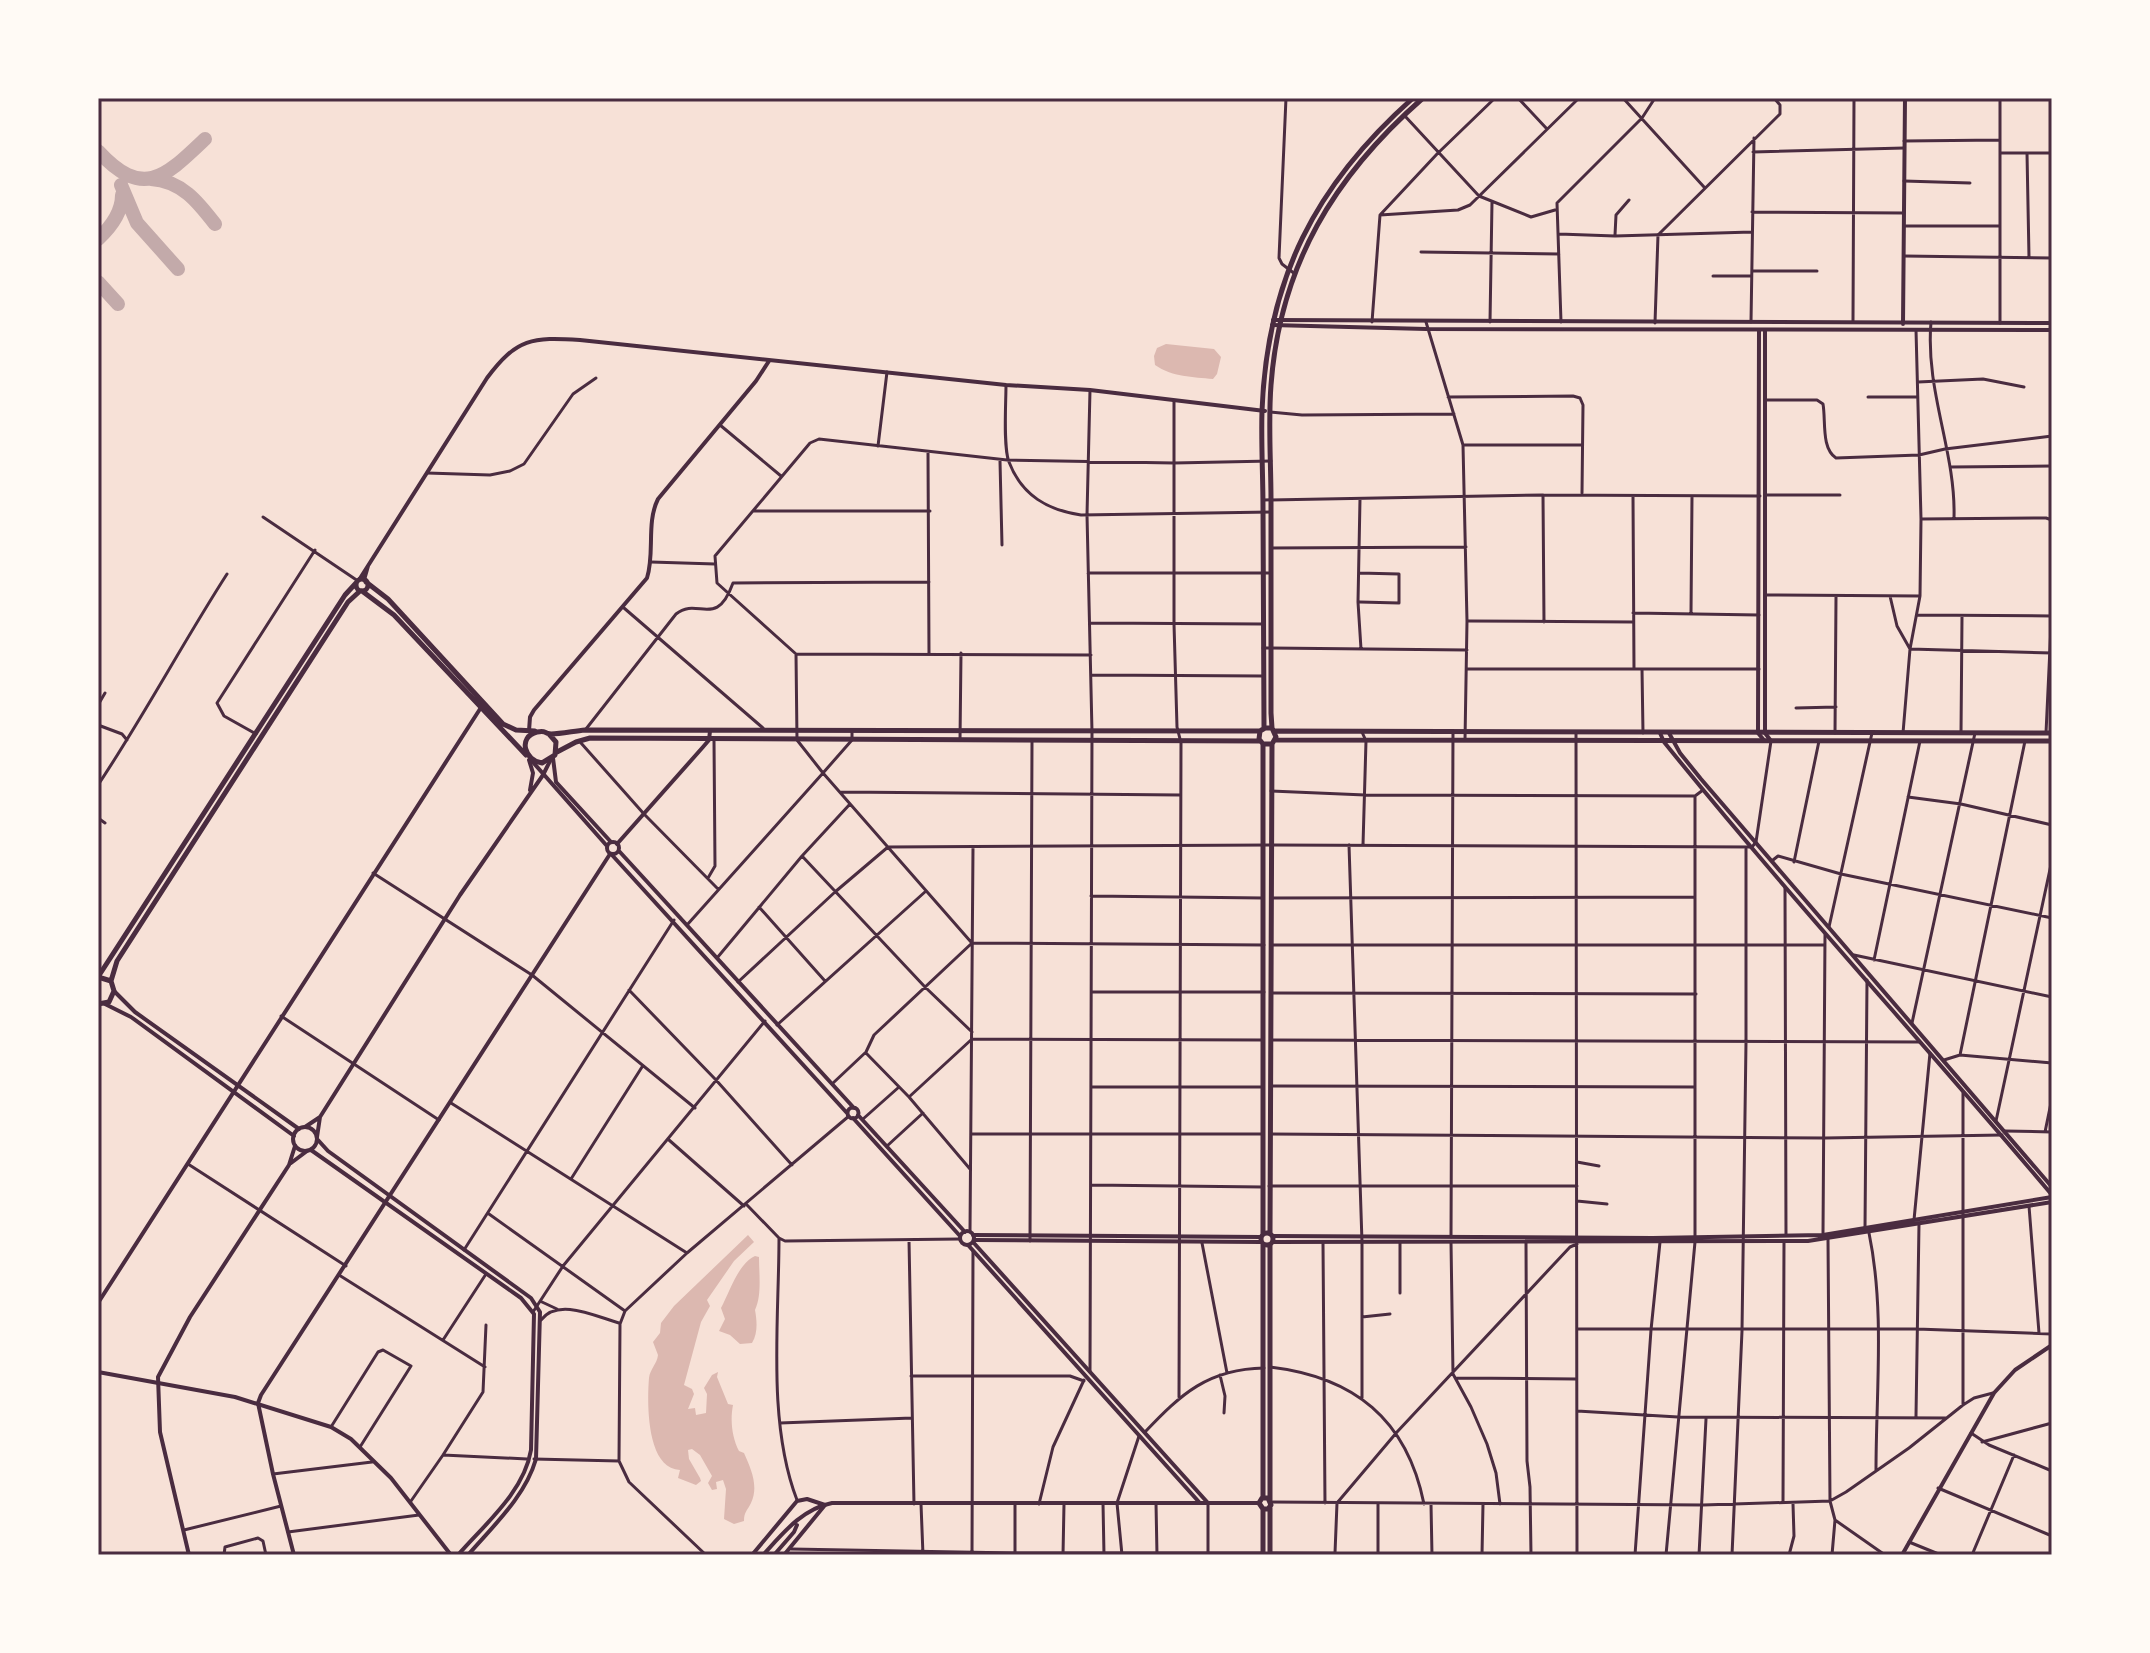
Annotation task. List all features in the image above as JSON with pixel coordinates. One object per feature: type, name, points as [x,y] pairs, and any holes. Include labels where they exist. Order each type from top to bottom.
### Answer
[{"type":"main road","points":[[1266,1554],[1266,1040],[1268,845],[1274,742],[1268,730],[1263,676],[1262,411],[1276,323],[1292,272],[1331,199],[1413,98]]},
{"type":"main road","points":[[1402,112],[1423,98]]},
{"type":"main road","points":[[1268,845],[1262,742],[1268,730],[1271,648],[1270,412],[1276,323]]},
{"type":"main road","points":[[361,581],[356,588],[394,615],[480,709],[529,758],[542,763],[579,740],[590,738],[1262,742],[2052,741]]},
{"type":"main road","points":[[100,1004],[112,999],[114,991],[111,981],[117,961],[353,597],[367,588],[361,581]]},
{"type":"main road","points":[[361,581],[388,599],[503,724],[516,730],[549,734],[585,730],[2049,733]]},
{"type":"main road","points":[[111,981],[98,977],[345,595],[361,581]]},
{"type":"main road","points":[[529,758],[527,740],[540,732]]},
{"type":"main road","points":[[549,734],[556,742],[553,757]]},
{"type":"street","points":[[1286,98],[1279,258],[1292,272]]},
{"type":"street","points":[[1372,322],[1380,215],[1495,98]]},
{"type":"street","points":[[1518,98],[1547,129]]},
{"type":"street","points":[[1380,215],[1463,209],[1579,98]]},
{"type":"street","points":[[1623,98],[1704,187]]},
{"type":"street","points":[[1561,323],[1559,234],[1555,210],[1561,196],[1642,118],[1655,98]]},
{"type":"street","points":[[1655,323],[1658,235],[1780,114],[1780,105],[1774,98]]},
{"type":"street","points":[[1853,322],[1854,98]]},
{"type":"street","points":[[1902,325],[1905,98]]},
{"type":"street","points":[[2000,98],[2000,323]]},
{"type":"street","points":[[1402,112],[1437,154],[1479,196],[1531,217],[1555,210]]},
{"type":"street","points":[[1751,322],[1754,138]]},
{"type":"street","points":[[1904,141],[2000,140]]},
{"type":"street","points":[[1753,152],[1904,148]]},
{"type":"street","points":[[2000,153],[2052,153]]},
{"type":"street","points":[[2027,153],[2029,258]]},
{"type":"street","points":[[1904,181],[1970,183]]},
{"type":"street","points":[[1615,236],[1616,215],[1629,200]]},
{"type":"street","points":[[1490,322],[1492,202]]},
{"type":"street","points":[[1752,212],[1904,213]]},
{"type":"street","points":[[1904,226],[2000,226]]},
{"type":"street","points":[[1559,234],[1615,236],[1752,232]]},
{"type":"street","points":[[1421,252],[1559,254]]},
{"type":"street","points":[[1904,256],[2052,258]]},
{"type":"street","points":[[1713,276],[1817,271]]},
{"type":"street","points":[[1426,322],[1463,445],[1467,621],[1465,740]]},
{"type":"street","points":[[1754,845],[1768,753],[1768,741],[1762,733],[1765,595],[1762,322]]},
{"type":"street","points":[[1276,323],[1853,322],[1931,329],[2052,330]]},
{"type":"street","points":[[1276,323],[1426,329],[1762,329],[1931,322],[2052,323]]},
{"type":"street","points":[[1931,322],[1931,382],[1950,467],[1954,518]]},
{"type":"street","points":[[1903,733],[1910,649],[1920,596],[1916,328]]},
{"type":"street","points":[[1762,329],[1765,400],[1759,615],[1762,669]]},
{"type":"street","points":[[263,517],[361,581],[368,564],[487,378],[505,355],[525,342],[546,338],[1006,385],[1090,390],[1302,415],[1454,414]]},
{"type":"street","points":[[529,731],[534,710],[647,578],[651,562],[653,513],[658,499],[756,381],[769,361]]},
{"type":"street","points":[[878,446],[887,372]]},
{"type":"street","points":[[427,473],[490,475],[524,464],[573,394],[596,378]]},
{"type":"street","points":[[1918,382],[1983,379],[2024,387]]},
{"type":"street","points":[[1006,385],[1007,460],[1030,496],[1041,504],[1059,512],[1087,515],[1271,512]]},
{"type":"street","points":[[1039,1504],[1053,1447],[1087,1377],[1092,1040],[1092,675],[1087,515],[1090,390]]},
{"type":"street","points":[[1448,397],[1580,398],[1583,405],[1582,495]]},
{"type":"street","points":[[1868,397],[1918,397]]},
{"type":"street","points":[[1765,400],[1817,400],[1823,404],[1827,447],[1836,458],[1919,455],[2052,436]]},
{"type":"street","points":[[1174,401],[1174,624],[1180,741],[1179,1397]]},
{"type":"street","points":[[720,424],[781,476]]},
{"type":"street","points":[[1091,655],[796,654],[717,583],[717,551],[814,440],[1007,460],[1271,461]]},
{"type":"street","points":[[1463,445],[1582,445]]},
{"type":"street","points":[[928,452],[929,653]]},
{"type":"street","points":[[1000,459],[1002,545]]},
{"type":"street","points":[[1950,467],[2052,466]]},
{"type":"street","points":[[1263,500],[1543,495],[1840,495]]},
{"type":"street","points":[[1543,495],[1544,622]]},
{"type":"street","points":[[1633,496],[1634,669]]},
{"type":"street","points":[[1691,613],[1692,496]]},
{"type":"street","points":[[1360,499],[1358,602],[1361,649]]},
{"type":"street","points":[[751,511],[930,511]]},
{"type":"street","points":[[1921,519],[2052,520]]},
{"type":"street","points":[[1271,548],[1466,547]]},
{"type":"street","points":[[256,734],[224,716],[217,703],[315,550]]},
{"type":"street","points":[[651,562],[715,564]]},
{"type":"street","points":[[1088,573],[1271,573]]},
{"type":"street","points":[[1358,602],[1399,603],[1399,574],[1359,573]]},
{"type":"street","points":[[98,785],[227,574]]},
{"type":"street","points":[[585,730],[680,611],[719,607],[733,583],[929,582]]},
{"type":"street","points":[[1765,595],[1920,596]]},
{"type":"street","points":[[1835,733],[1836,595]]},
{"type":"street","points":[[1890,596],[1897,626],[1910,649]]},
{"type":"street","points":[[2049,733],[2052,605]]},
{"type":"street","points":[[624,608],[767,732]]},
{"type":"street","points":[[1633,613],[1759,615]]},
{"type":"street","points":[[1917,615],[2051,616]]},
{"type":"street","points":[[1961,733],[1962,616]]},
{"type":"street","points":[[1467,621],[1633,622]]},
{"type":"street","points":[[1090,623],[1262,624]]},
{"type":"street","points":[[1262,648],[1467,650]]},
{"type":"street","points":[[1910,649],[2050,653]]},
{"type":"street","points":[[960,740],[961,653]]},
{"type":"street","points":[[796,654],[797,740],[972,943]]},
{"type":"street","points":[[1467,669],[1762,669]]},
{"type":"street","points":[[1642,669],[1643,733]]},
{"type":"street","points":[[1092,675],[1263,676]]},
{"type":"street","points":[[98,705],[105,693]]},
{"type":"street","points":[[1796,708],[1836,707]]},
{"type":"street","points":[[98,1303],[480,709]]},
{"type":"street","points":[[98,725],[122,734],[127,740]]},
{"type":"street","points":[[708,878],[715,866],[710,731]]},
{"type":"street","points":[[687,925],[852,740],[852,732]]},
{"type":"street","points":[[1362,732],[1366,741],[1363,845]]},
{"type":"street","points":[[1453,732],[1450,1135],[1454,1376],[1484,1434],[1496,1473],[1500,1504]]},
{"type":"street","points":[[1576,732],[1577,1555]]},
{"type":"street","points":[[1660,733],[1703,790],[1772,861],[1920,1042],[2052,1187]]},
{"type":"street","points":[[1669,733],[1785,887],[1854,955],[1996,1121],[2052,1198]]},
{"type":"street","points":[[1823,1235],[1825,945],[1872,733]]},
{"type":"street","points":[[1912,1023],[1975,733]]},
{"type":"street","points":[[579,740],[644,814],[718,889]]},
{"type":"street","points":[[529,758],[609,844],[617,844],[712,740]]},
{"type":"street","points":[[1030,1239],[1032,740]]},
{"type":"street","points":[[1794,862],[1819,741]]},
{"type":"street","points":[[1874,960],[1920,741]]},
{"type":"street","points":[[1960,1055],[2025,741]]},
{"type":"street","points":[[189,1555],[160,1432],[157,1384],[167,1357],[289,1165],[295,1146],[294,1136],[299,1129],[320,1117],[553,757]]},
{"type":"street","points":[[553,757],[556,782],[609,844],[611,854],[968,1238],[973,1251],[1087,1377],[1208,1503],[1208,1552]]},
{"type":"street","points":[[528,794],[533,773],[529,758]]},
{"type":"street","points":[[1270,791],[1365,795],[1695,796],[1703,790]]},
{"type":"street","points":[[840,792],[1180,795]]},
{"type":"street","points":[[1666,1555],[1695,1240],[1695,796]]},
{"type":"street","points":[[1908,797],[1961,804],[2052,825]]},
{"type":"street","points":[[717,958],[850,804]]},
{"type":"street","points":[[98,818],[105,823]]},
{"type":"street","points":[[617,844],[619,851],[854,1108],[850,1108],[854,1116],[886,1146],[1087,1377]]},
{"type":"street","points":[[1349,845],[1362,1240],[1362,1398]]},
{"type":"street","points":[[738,982],[888,847],[1576,845],[1746,849],[1754,845]]},
{"type":"street","points":[[968,1238],[973,847]]},
{"type":"street","points":[[1732,1555],[1744,1240],[1746,849]]},
{"type":"street","points":[[294,1555],[258,1403],[611,854],[619,851]]},
{"type":"street","points":[[802,856],[925,987],[972,1032]]},
{"type":"street","points":[[1772,861],[1778,856],[1841,874],[2052,918]]},
{"type":"street","points":[[1996,1121],[2052,860]]},
{"type":"street","points":[[373,873],[532,975],[695,1108]]},
{"type":"street","points":[[1783,1504],[1785,887]]},
{"type":"street","points":[[777,1025],[926,891]]},
{"type":"street","points":[[1091,896],[1695,897]]},
{"type":"street","points":[[759,907],[825,981]]},
{"type":"street","points":[[464,1250],[674,920]]},
{"type":"street","points":[[831,1085],[866,1052],[874,1035],[972,943],[1825,945]]},
{"type":"street","points":[[1854,955],[2052,997]]},
{"type":"street","points":[[1867,980],[1865,1138],[1867,1231],[1874,1271],[1878,1329],[1876,1470]]},
{"type":"street","points":[[629,990],[792,1165]]},
{"type":"street","points":[[114,991],[135,1012],[299,1129]]},
{"type":"street","points":[[1092,992],[1696,994]]},
{"type":"street","points":[[100,1004],[131,1017],[294,1136]]},
{"type":"street","points":[[281,1016],[439,1120]]},
{"type":"street","points":[[458,1555],[526,1471],[529,1459],[533,1312],[563,1266],[765,1021]]},
{"type":"street","points":[[909,1097],[972,1039],[1920,1042]]},
{"type":"street","points":[[866,1052],[970,1169]]},
{"type":"street","points":[[1916,1417],[1917,1222],[1921,1137],[1930,1053]]},
{"type":"street","points":[[1944,1060],[1960,1055],[2052,1063]]},
{"type":"street","points":[[571,1179],[642,1067]]},
{"type":"street","points":[[706,1555],[629,1482],[619,1461],[620,1324],[625,1311],[687,1253],[792,1165],[854,1116],[899,1087]]},
{"type":"street","points":[[1091,1087],[1695,1087]]},
{"type":"street","points":[[1963,1089],[1963,1405]]},
{"type":"street","points":[[2045,1132],[2052,1098]]},
{"type":"street","points":[[451,1102],[687,1253]]},
{"type":"street","points":[[886,1146],[923,1113]]},
{"type":"street","points":[[289,1165],[309,1151],[318,1138],[320,1117]]},
{"type":"street","points":[[305,1127],[313,1130],[324,1148],[531,1298],[557,1309],[620,1324]]},
{"type":"street","points":[[971,1134],[1865,1138],[2052,1132]]},
{"type":"street","points":[[669,1140],[785,1241],[968,1238],[1695,1240]]},
{"type":"street","points":[[295,1146],[309,1151],[387,1202],[521,1298],[533,1312]]},
{"type":"street","points":[[1577,1162],[1599,1166]]},
{"type":"street","points":[[188,1164],[346,1266]]},
{"type":"street","points":[[1090,1185],[1578,1186]]},
{"type":"street","points":[[1179,1239],[1526,1243],[1828,1239],[2029,1206],[2052,1198]]},
{"type":"street","points":[[1963,1215],[2052,1198]]},
{"type":"street","points":[[1577,1201],[1607,1204]]},
{"type":"street","points":[[2029,1206],[2039,1333]]},
{"type":"street","points":[[489,1214],[625,1311]]},
{"type":"street","points":[[1785,1240],[1867,1231]]},
{"type":"street","points":[[779,1238],[778,1407],[788,1476],[797,1501]]},
{"type":"street","points":[[1828,1239],[1830,1501],[1835,1520],[1832,1555]]},
{"type":"street","points":[[909,1240],[914,1504]]},
{"type":"street","points":[[1202,1241],[1227,1373]]},
{"type":"street","points":[[1335,1553],[1337,1503],[1397,1432],[1454,1376],[1576,1241]]},
{"type":"street","points":[[1400,1242],[1400,1293]]},
{"type":"street","points":[[1635,1555],[1660,1242]]},
{"type":"street","points":[[1323,1243],[1325,1503]]},
{"type":"street","points":[[789,1549],[815,1553],[1531,1554],[1526,1243]]},
{"type":"street","points":[[972,1554],[973,1251]]},
{"type":"street","points":[[443,1340],[486,1274]]},
{"type":"street","points":[[339,1275],[485,1367]]},
{"type":"street","points":[[468,1555],[520,1494],[529,1481],[536,1459],[539,1303]]},
{"type":"street","points":[[541,1320],[551,1310],[557,1309]]},
{"type":"street","points":[[1362,1317],[1390,1314]]},
{"type":"street","points":[[411,1501],[483,1392],[486,1325]]},
{"type":"street","points":[[1578,1329],[1917,1329],[2052,1334]]},
{"type":"street","points":[[1902,1555],[1994,1393],[2015,1370],[2052,1345]]},
{"type":"street","points":[[331,1427],[378,1352],[383,1350],[411,1366],[360,1447]]},
{"type":"street","points":[[1122,1554],[1117,1503],[1142,1434],[1179,1397],[1204,1381],[1227,1373],[1266,1368],[1325,1378],[1362,1398],[1397,1432],[1413,1466],[1424,1504]]},
{"type":"street","points":[[98,1372],[258,1403],[331,1427],[375,1461],[411,1501],[451,1555]]},
{"type":"street","points":[[1220,1375],[1225,1396],[1224,1413]]},
{"type":"street","points":[[911,1376],[1087,1377]]},
{"type":"street","points":[[1454,1376],[1576,1379]]},
{"type":"street","points":[[763,1555],[788,1527],[811,1509],[825,1505],[1703,1505],[1830,1501],[1963,1405],[1974,1398],[1994,1393]]},
{"type":"street","points":[[1577,1411],[1706,1418],[1947,1418]]},
{"type":"street","points":[[780,1423],[912,1418]]},
{"type":"street","points":[[1699,1555],[1706,1418]]},
{"type":"street","points":[[1982,1442],[2052,1423]]},
{"type":"street","points":[[1971,1433],[1980,1437],[1982,1442],[2052,1471]]},
{"type":"street","points":[[1142,1434],[1200,1503]]},
{"type":"street","points":[[443,1455],[619,1461]]},
{"type":"street","points":[[1972,1555],[2014,1455]]},
{"type":"street","points":[[273,1474],[375,1461]]},
{"type":"street","points":[[1938,1488],[2052,1536]]},
{"type":"street","points":[[752,1555],[797,1501],[807,1499],[825,1505]]},
{"type":"street","points":[[1103,1503],[1104,1554]]},
{"type":"street","points":[[1156,1503],[1157,1554]]},
{"type":"street","points":[[921,1504],[923,1553]]},
{"type":"street","points":[[1015,1504],[1015,1554]]},
{"type":"street","points":[[1063,1554],[1064,1504]]},
{"type":"street","points":[[1378,1504],[1378,1554]]},
{"type":"street","points":[[1431,1504],[1432,1554]]},
{"type":"street","points":[[1482,1554],[1483,1504]]},
{"type":"street","points":[[1789,1555],[1794,1536],[1793,1504]]},
{"type":"street","points":[[784,1555],[825,1505]]},
{"type":"street","points":[[184,1530],[282,1506]]},
{"type":"street","points":[[288,1532],[420,1514]]},
{"type":"street","points":[[1835,1520],[1885,1555]]},
{"type":"street","points":[[774,1555],[794,1532],[797,1522]]},
{"type":"street","points":[[224,1555],[225,1547],[258,1538],[263,1541],[266,1555]]},
{"type":"street","points":[[1909,1542],[1941,1555]]},
{"type":"street","points":[[98,1549],[99,1555]]},
{"type":"shaded area","points":[[1166,344],[1214,349],[1221,357],[1217,374],[1213,379],[1198,378],[1176,374],[1155,365],[1157,348]]},
{"type":"shaded area","points":[[748,1235],[754,1242],[734,1261],[707,1300],[710,1306],[701,1322],[684,1385],[694,1394],[688,1409],[695,1408],[696,1415],[706,1413],[707,1394],[704,1388],[712,1375],[718,1372],[717,1377],[728,1404],[733,1405],[733,1435],[749,1465],[754,1490],[744,1521],[734,1524],[724,1519],[726,1489],[723,1480],[716,1482],[717,1489],[712,1490],[708,1483],[712,1476],[700,1455],[692,1449],[688,1450],[689,1459],[701,1481],[696,1485],[678,1478],[680,1470],[669,1467],[661,1459],[651,1433],[648,1389],[658,1355],[653,1342],[660,1333],[661,1323],[674,1306]]},
{"type":"shaded area","points":[[755,1256],[759,1257],[760,1277],[755,1310],[756,1331],[752,1343],[740,1344],[719,1331],[725,1319],[721,1308],[739,1271]]},
{"type":"taxiway","points":[[98,151],[128,175],[141,179],[153,178],[178,164],[205,139]]},
{"type":"taxiway","points":[[151,179],[180,188],[215,224]]},
{"type":"taxiway","points":[[121,185],[137,223],[178,269]]},
{"type":"taxiway","points":[[98,239],[115,219],[122,195]]},
{"type":"taxiway","points":[[98,282],[118,304]]}]
